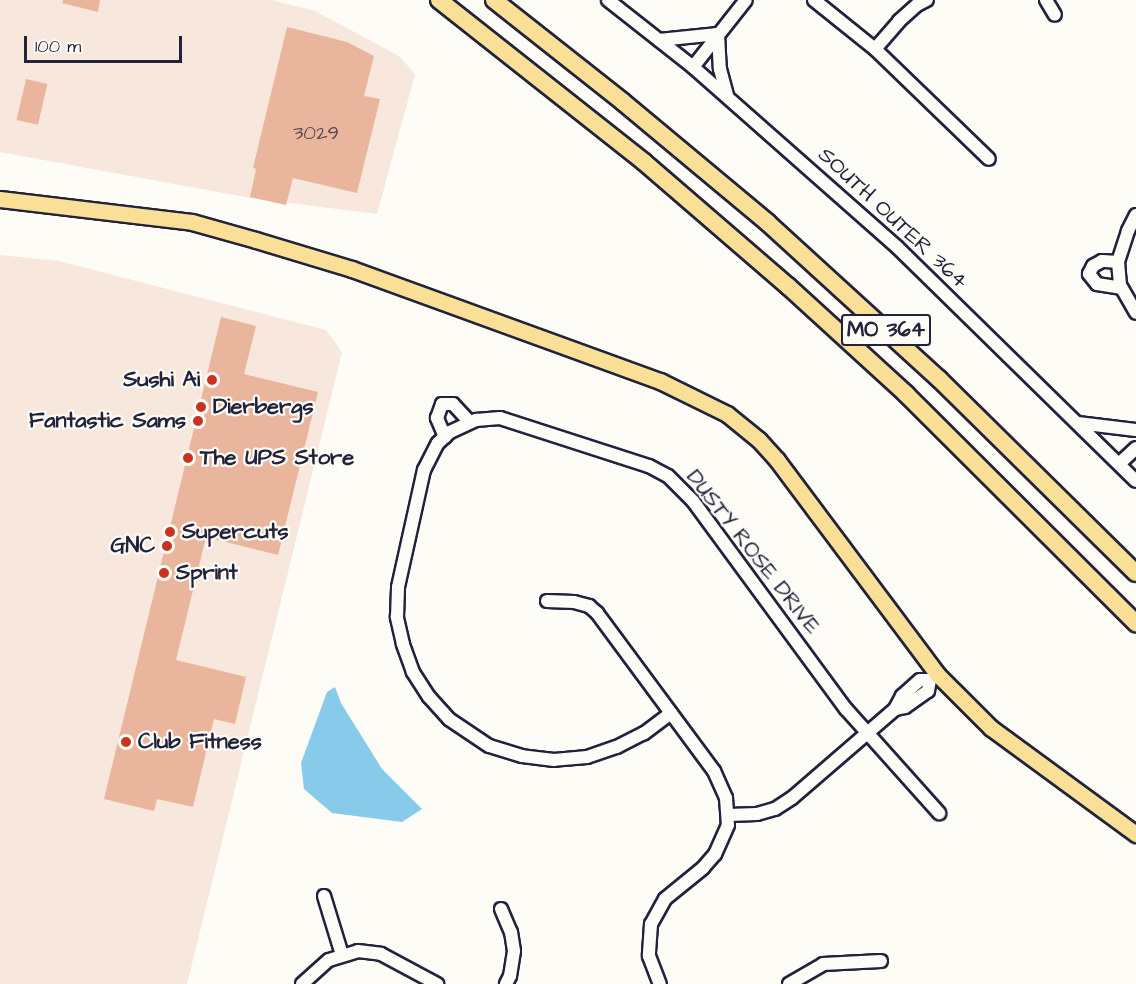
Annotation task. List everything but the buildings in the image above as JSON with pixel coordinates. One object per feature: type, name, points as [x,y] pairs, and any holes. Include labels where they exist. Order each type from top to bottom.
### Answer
[{"type":"highway","points":[[425,0],[479,30]]},
{"type":"highway","name":"MO 364","points":[[439,0],[644,162],[845,337],[926,414],[1136,623]]},
{"type":"highway","name":"MO 364","points":[[494,0],[660,132],[786,239],[939,379],[1136,573]]},
{"type":"main road","points":[[0,199],[192,222],[267,243],[352,269],[651,378],[727,414],[759,440],[777,460],[933,677],[992,728],[1136,834]]},
{"type":"street","name":"SOUTH OUTER 364","points":[[608,0],[693,66],[897,247],[1136,480]]},
{"type":"street","points":[[693,66],[746,0]]},
{"type":"street","points":[[813,0],[875,49],[989,159]]},
{"type":"street","points":[[875,49],[900,21],[917,5],[927,0]]},
{"type":"street","points":[[1046,0],[1055,15]]},
{"type":"street","points":[[659,40],[718,34]]},
{"type":"street","points":[[718,34],[720,69],[728,98]]},
{"type":"street","points":[[1136,215],[1118,261],[1121,288],[1136,313]]},
{"type":"street","points":[[1118,261],[1102,261],[1093,266],[1089,274],[1097,284],[1121,288]]},
{"type":"street","points":[[445,437],[437,417],[442,404],[453,404],[470,422]]},
{"type":"street","name":"DUSTY ROSE DRIVE","points":[[671,713],[644,733],[616,747],[586,757],[554,760],[522,756],[489,746],[449,719],[429,697],[413,672],[403,644],[397,617],[398,587],[424,470],[429,456],[445,437],[470,422],[488,418],[514,420],[649,466],[668,476],[693,501],[866,734],[939,813]]},
{"type":"street","points":[[1078,423],[1136,430]]},
{"type":"street","points":[[1120,463],[1136,448]]},
{"type":"street","points":[[547,601],[574,602],[589,606],[597,613],[722,784],[728,815],[723,840],[716,854],[704,868],[665,899],[651,924],[649,956],[660,984]]},
{"type":"street","points":[[728,815],[757,814],[775,809],[792,798],[895,709],[905,707],[928,691],[933,677]]},
{"type":"street","points":[[324,896],[342,955]]},
{"type":"street","points":[[501,909],[511,932],[514,951],[510,976],[506,984]]},
{"type":"street","points":[[302,984],[316,969],[342,955],[358,951],[381,954],[437,984]]},
{"type":"street","points":[[789,984],[823,964],[881,961]]},
{"type":"shaded area","points":[[0,0],[271,0],[315,11],[399,56],[415,74],[377,214],[251,198],[0,152]]},
{"type":"shaded area","points":[[0,255],[59,261],[326,330],[342,352],[187,984],[0,984]]},
{"type":"water","points":[[335,687],[341,703],[382,769],[422,809],[402,822],[332,813],[304,789],[301,763],[327,692]]},
{"type":"place","name":"Sushi Ai","points":[[212,380]]},
{"type":"place","name":"Dierbergs","points":[[201,407]]},
{"type":"place","name":"Fantastic Sams","points":[[198,421]]},
{"type":"place","name":"The UPS Store","points":[[188,458]]},
{"type":"place","name":"Supercuts","points":[[170,532]]},
{"type":"place","name":"GNC","points":[[167,546]]},
{"type":"place","name":"Sprint","points":[[164,573]]},
{"type":"place","name":"Club Fitness","points":[[126,742]]}]
